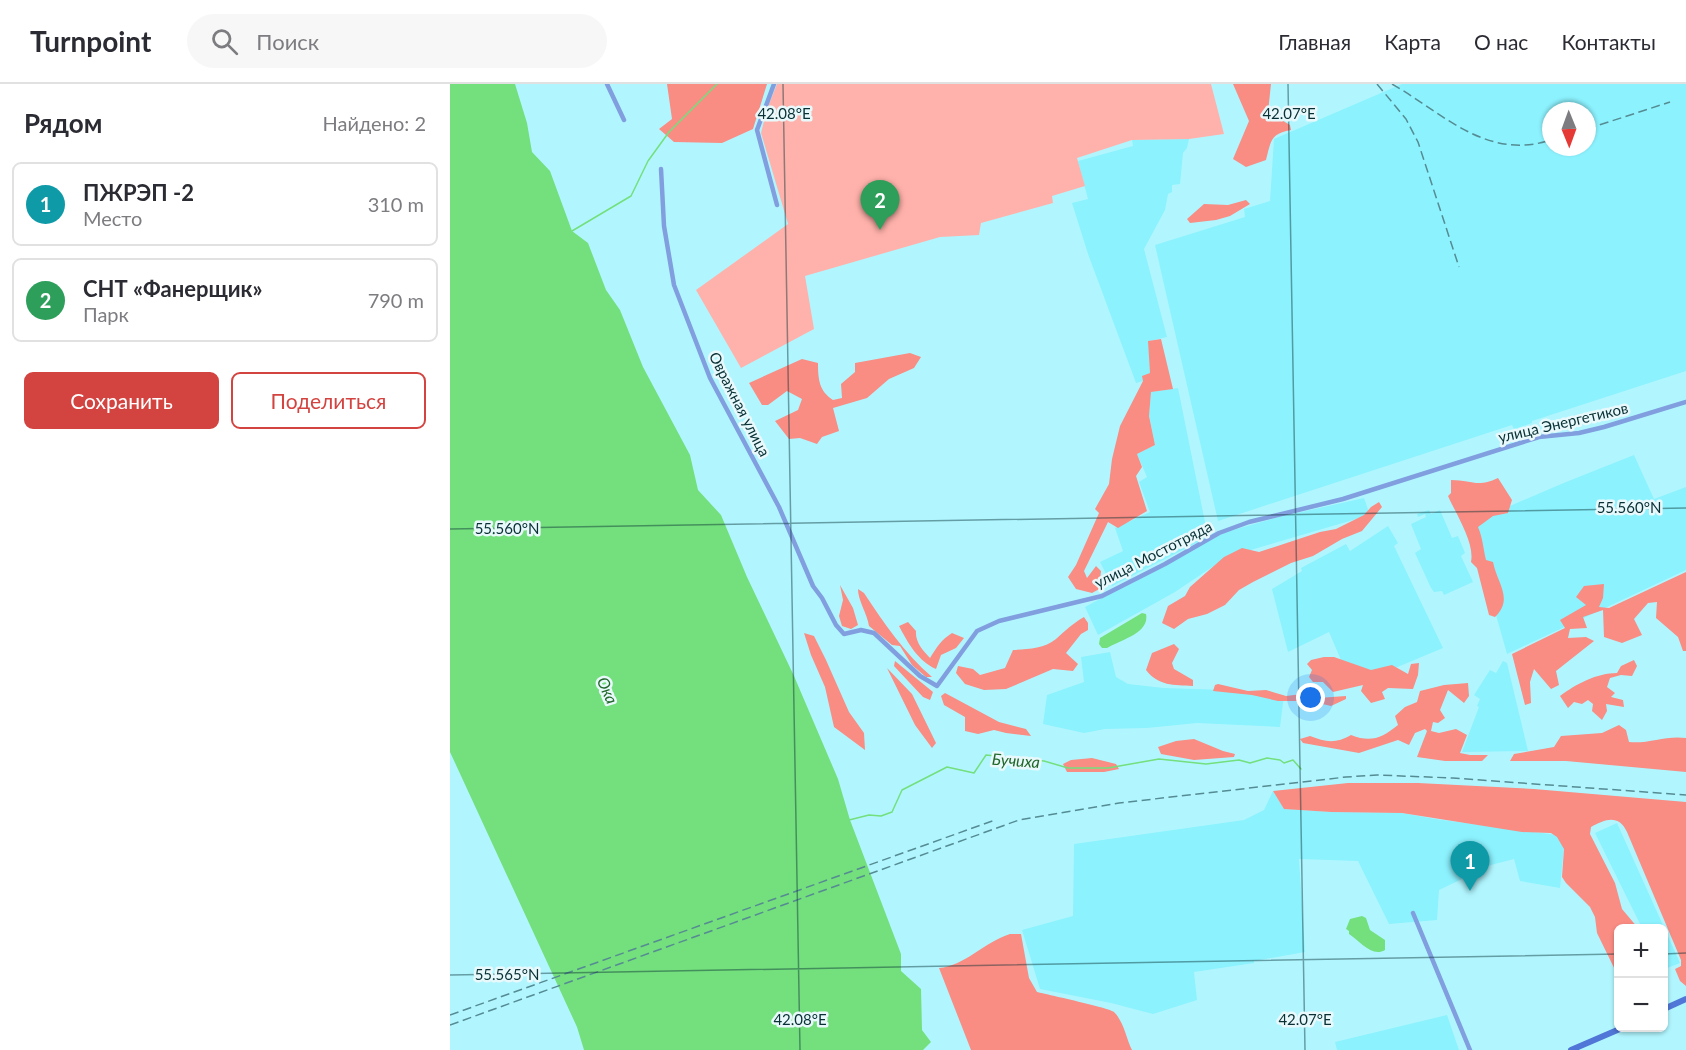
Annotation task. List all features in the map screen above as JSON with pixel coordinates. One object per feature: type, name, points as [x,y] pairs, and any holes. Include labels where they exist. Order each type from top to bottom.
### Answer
[{"type":"street","points":[[607,84],[624,120]]},
{"type":"street","points":[[774,84],[757,130],[777,205]]},
{"type":"street","name":"Овражная улица","points":[[661,169],[664,226],[674,285],[710,378],[778,507],[813,586],[836,625],[844,634]]},
{"type":"street","name":"улица Энергетиков","points":[[1446,466],[1539,437],[1580,433],[1686,402]]},
{"type":"street","name":"улица Мостотряда","points":[[844,634],[861,630],[874,633],[920,676],[937,686],[977,631],[999,621],[1102,596],[1234,527],[1343,499],[1446,466]]},
{"type":"street","points":[[1413,914],[1470,1050]]},
{"type":"street","points":[[1668,1007],[1686,999]]},
{"type":"street","points":[[1571,1050],[1614,1031]]},
{"type":"shaded area","points":[[667,84],[767,84],[753,129],[722,143],[674,142],[659,129],[672,119]]},
{"type":"shaded area","points":[[777,84],[1211,84],[1224,134],[1189,139],[1132,140],[1077,158],[1085,186],[1052,196],[1053,203],[981,223],[979,235],[940,237],[805,276],[814,329],[741,368],[696,290],[788,224],[761,133]]},
{"type":"shaded area","points":[[1233,84],[1271,84],[1268,112],[1290,125],[1291,130],[1272,139],[1266,160],[1246,167],[1233,159],[1249,121]]},
{"type":"shaded area","points":[[1402,84],[1686,84],[1686,371],[1532,421],[1532,423],[1514,429],[1512,425],[1218,521],[1155,245],[1245,217],[1244,209],[1270,201],[1274,139]]},
{"type":"shaded area","points":[[1189,139],[1183,153],[1180,184],[1172,185],[1172,192],[1168,194],[1165,210],[1144,249],[1167,337],[1149,341],[1150,373],[1143,381],[1136,383],[1088,254],[1072,203],[1088,199],[1078,161],[1133,146],[1132,140]]},
{"type":"shaded area","points":[[1246,200],[1250,204],[1230,216],[1190,223],[1187,219],[1204,204],[1228,205]]},
{"type":"shaded area","points":[[1161,339],[1173,389],[1151,392],[1149,416],[1155,445],[1137,454],[1142,467],[1136,476],[1147,511],[1118,528],[1108,522],[1084,571],[1087,578],[1096,566],[1101,571],[1100,579],[1103,587],[1092,593],[1076,589],[1068,577],[1076,565],[1099,513],[1095,509],[1109,484],[1120,426],[1143,381],[1142,376],[1150,373],[1148,341]]},
{"type":"shaded area","points":[[910,353],[921,357],[914,368],[889,379],[867,398],[833,408],[839,431],[822,437],[817,444],[800,438],[789,439],[775,421],[798,410],[802,399],[787,391],[768,405],[762,405],[749,383],[802,359],[818,363],[820,384],[833,400],[842,398],[841,384],[855,372],[855,363]]},
{"type":"shaded area","points":[[1178,388],[1208,537],[1112,586],[1100,562],[1123,551],[1115,528],[1150,512],[1139,482],[1147,477],[1137,454],[1155,445],[1149,415],[1151,392]]},
{"type":"shaded area","points":[[1634,455],[1654,499],[1686,487],[1686,570],[1507,654],[1470,523]]},
{"type":"shaded area","points":[[1498,478],[1512,500],[1508,513],[1493,516],[1478,527],[1486,560],[1493,562],[1503,591],[1503,604],[1495,617],[1489,615],[1477,568],[1471,562],[1468,538],[1448,496],[1451,493],[1451,480],[1485,483]]},
{"type":"shaded area","points":[[1364,498],[1370,515],[1227,557],[1175,592],[1098,635],[1085,607],[1219,534],[1279,517]]},
{"type":"shaded area","points":[[1379,502],[1382,507],[1362,531],[1342,539],[1313,556],[1291,563],[1253,582],[1239,590],[1225,605],[1207,614],[1188,619],[1174,629],[1162,623],[1168,606],[1185,596],[1190,587],[1224,557],[1242,548],[1259,552],[1336,529],[1364,515]]},
{"type":"shaded area","points":[[1429,510],[1431,514],[1440,510],[1452,538],[1458,536],[1465,553],[1461,556],[1473,582],[1444,595],[1442,591],[1434,592],[1431,588],[1415,553],[1421,549],[1411,524],[1426,517],[1425,514],[1418,517],[1417,514]]},
{"type":"shaded area","points":[[1388,526],[1398,543],[1394,546],[1443,648],[1352,686],[1329,632],[1288,652],[1272,589],[1302,571],[1301,568],[1346,544],[1350,551]]},
{"type":"shaded area","points":[[1686,572],[1686,651],[1683,651],[1678,637],[1656,618],[1657,602],[1648,603],[1634,619],[1642,635],[1622,643],[1604,637],[1603,610],[1583,617],[1587,628],[1570,629],[1568,638],[1586,637],[1594,641],[1556,671],[1559,685],[1551,689],[1534,669],[1530,682],[1531,703],[1525,705],[1512,654],[1565,628],[1560,620],[1586,605],[1576,597],[1584,586],[1604,584],[1603,598],[1599,607],[1609,608]]},
{"type":"shaded area","points":[[840,585],[853,608],[858,625],[851,629],[842,626],[839,616],[843,600]]},
{"type":"shaded area","points":[[858,589],[864,593],[903,648],[932,677],[926,677],[912,665],[900,646],[892,645],[869,626]]},
{"type":"shaded area","points":[[1084,617],[1088,623],[1088,630],[1081,634],[1066,653],[1078,664],[1073,671],[1053,669],[1006,689],[984,690],[965,684],[956,673],[958,666],[973,669],[980,675],[1005,668],[1013,650],[1046,645]]},
{"type":"shaded area","points":[[908,622],[916,631],[920,646],[930,658],[942,641],[952,633],[964,638],[956,648],[941,655],[936,669],[914,651],[906,639],[899,626]]},
{"type":"shaded area","points":[[804,633],[814,636],[849,712],[864,733],[865,750],[834,727],[825,687]]},
{"type":"shaded area","points":[[1174,644],[1179,649],[1172,663],[1174,669],[1193,680],[1193,686],[1161,682],[1146,670],[1152,653]]},
{"type":"shaded area","points":[[1110,652],[1116,677],[1128,684],[1284,695],[1280,727],[1197,723],[1105,729],[1084,733],[1043,724],[1047,695],[1084,682],[1081,657]]},
{"type":"shaded area","points":[[1334,657],[1371,670],[1392,665],[1408,674],[1411,664],[1419,663],[1418,675],[1413,689],[1388,688],[1382,692],[1385,699],[1371,703],[1361,691],[1363,685],[1333,692],[1323,682],[1313,682],[1309,677],[1312,670],[1307,664],[1311,660]]},
{"type":"shaded area","points":[[1634,660],[1637,666],[1632,676],[1621,675],[1610,678],[1607,687],[1615,693],[1611,697],[1623,700],[1624,707],[1606,704],[1607,711],[1602,720],[1592,711],[1593,704],[1588,700],[1582,704],[1574,702],[1568,708],[1560,696],[1587,680],[1609,673],[1617,673],[1621,666]]},
{"type":"shaded area","points":[[895,661],[933,692],[930,700],[923,697],[894,666]]},
{"type":"shaded area","points":[[1503,661],[1507,663],[1528,751],[1462,752],[1479,707],[1477,706],[1480,699],[1474,695],[1490,670],[1496,673]]},
{"type":"shaded area","points":[[887,668],[912,694],[936,743],[932,748],[915,725]]},
{"type":"shaded area","points":[[1468,683],[1469,696],[1464,703],[1448,690],[1440,710],[1445,718],[1438,723],[1433,722],[1431,731],[1439,733],[1456,729],[1467,735],[1460,753],[1488,755],[1482,761],[1445,761],[1417,757],[1427,731],[1425,729],[1415,733],[1409,745],[1398,740],[1359,753],[1303,743],[1300,739],[1310,736],[1335,741],[1351,735],[1365,739],[1376,738],[1398,725],[1395,716],[1405,707],[1417,702],[1420,691],[1444,685]]},
{"type":"shaded area","points":[[1215,685],[1248,691],[1266,690],[1286,696],[1302,694],[1318,698],[1346,696],[1346,699],[1331,706],[1310,701],[1278,701],[1252,695],[1213,691]]},
{"type":"shaded area","points":[[945,693],[999,722],[1026,729],[1031,736],[994,730],[978,734],[965,731],[965,717],[944,705],[941,696]]},
{"type":"shaded area","points":[[1619,725],[1626,730],[1629,742],[1686,738],[1686,772],[1566,761],[1510,761],[1514,754],[1554,747],[1561,736],[1602,733]]},
{"type":"shaded area","points":[[1194,739],[1235,754],[1234,757],[1194,760],[1161,754],[1158,747],[1176,741]]},
{"type":"shaded area","points":[[1092,758],[1116,764],[1119,769],[1104,772],[1067,772],[1063,764],[1071,760]]},
{"type":"shaded area","points":[[1348,783],[1418,783],[1534,789],[1686,802],[1686,986],[1680,981],[1675,969],[1681,966],[1681,960],[1668,924],[1666,924],[1624,826],[1616,820],[1606,820],[1591,827],[1590,834],[1615,883],[1622,909],[1635,924],[1614,924],[1614,968],[1597,933],[1595,917],[1590,907],[1562,877],[1564,849],[1557,837],[1551,833],[1522,832],[1402,813],[1284,809],[1273,791]]},
{"type":"shaded area","points":[[1273,791],[1284,809],[1402,813],[1565,836],[1560,888],[1520,881],[1514,859],[1491,865],[1439,890],[1437,920],[1389,924],[1358,861],[1299,859],[1305,952],[1194,972],[1197,1000],[1153,1014],[1040,989],[1022,930],[1073,916],[1074,844],[1244,820],[1264,810]]},
{"type":"shaded area","points":[[1617,823],[1662,924],[1640,924],[1595,833]]},
{"type":"shaded area","points":[[1010,934],[1021,934],[1029,978],[1037,992],[1114,1012],[1123,1025],[1132,1050],[971,1050],[939,968],[957,963]]},
{"type":"shaded area","points":[[1668,936],[1680,963],[1668,968]]},
{"type":"shaded area","points":[[1447,1015],[1459,1050],[1337,1050],[1335,1042]]},
{"type":"water","name":"Ока","points":[[450,84],[515,84],[527,123],[532,152],[550,171],[572,231],[588,243],[606,290],[620,310],[643,367],[690,455],[698,490],[721,515],[838,779],[850,820],[901,954],[901,971],[921,989],[922,1030],[931,1042],[923,1050],[584,1050],[577,1027],[450,752]]},
{"type":"water","points":[[1142,613],[1146,614],[1146,621],[1139,631],[1107,648],[1102,648],[1099,644],[1100,638]]},
{"type":"water","points":[[1362,916],[1366,918],[1370,930],[1385,940],[1385,950],[1375,952],[1366,948],[1349,934],[1346,929],[1350,919]]},
{"type":"waterway","points":[[572,231],[631,196],[648,161],[669,132],[717,84]]},
{"type":"waterway","name":"Бучиха","points":[[849,820],[869,815],[881,816],[892,812],[902,790],[947,767],[974,773],[986,755],[1044,761],[1068,768],[1108,768],[1159,759],[1206,764],[1239,760],[1250,763],[1267,758],[1284,763],[1293,760],[1301,769]]},
{"type":"railway","points":[[1377,84],[1406,119],[1418,142],[1459,267]]},
{"type":"railway","points":[[1392,84],[1466,131],[1486,139],[1506,144],[1528,145],[1542,142]]},
{"type":"railway","points":[[1596,126],[1670,102]]},
{"type":"railway","points":[[450,1025],[1019,820],[1119,803],[1377,775],[1453,778],[1686,795]]},
{"type":"railway","points":[[450,1015],[995,820]]},
{"type":"place","name":"СНТ «Фанерщик»","points":[[880,230]]},
{"type":"place","name":"ПЖРЭП -2","points":[[1470,891]]}]
